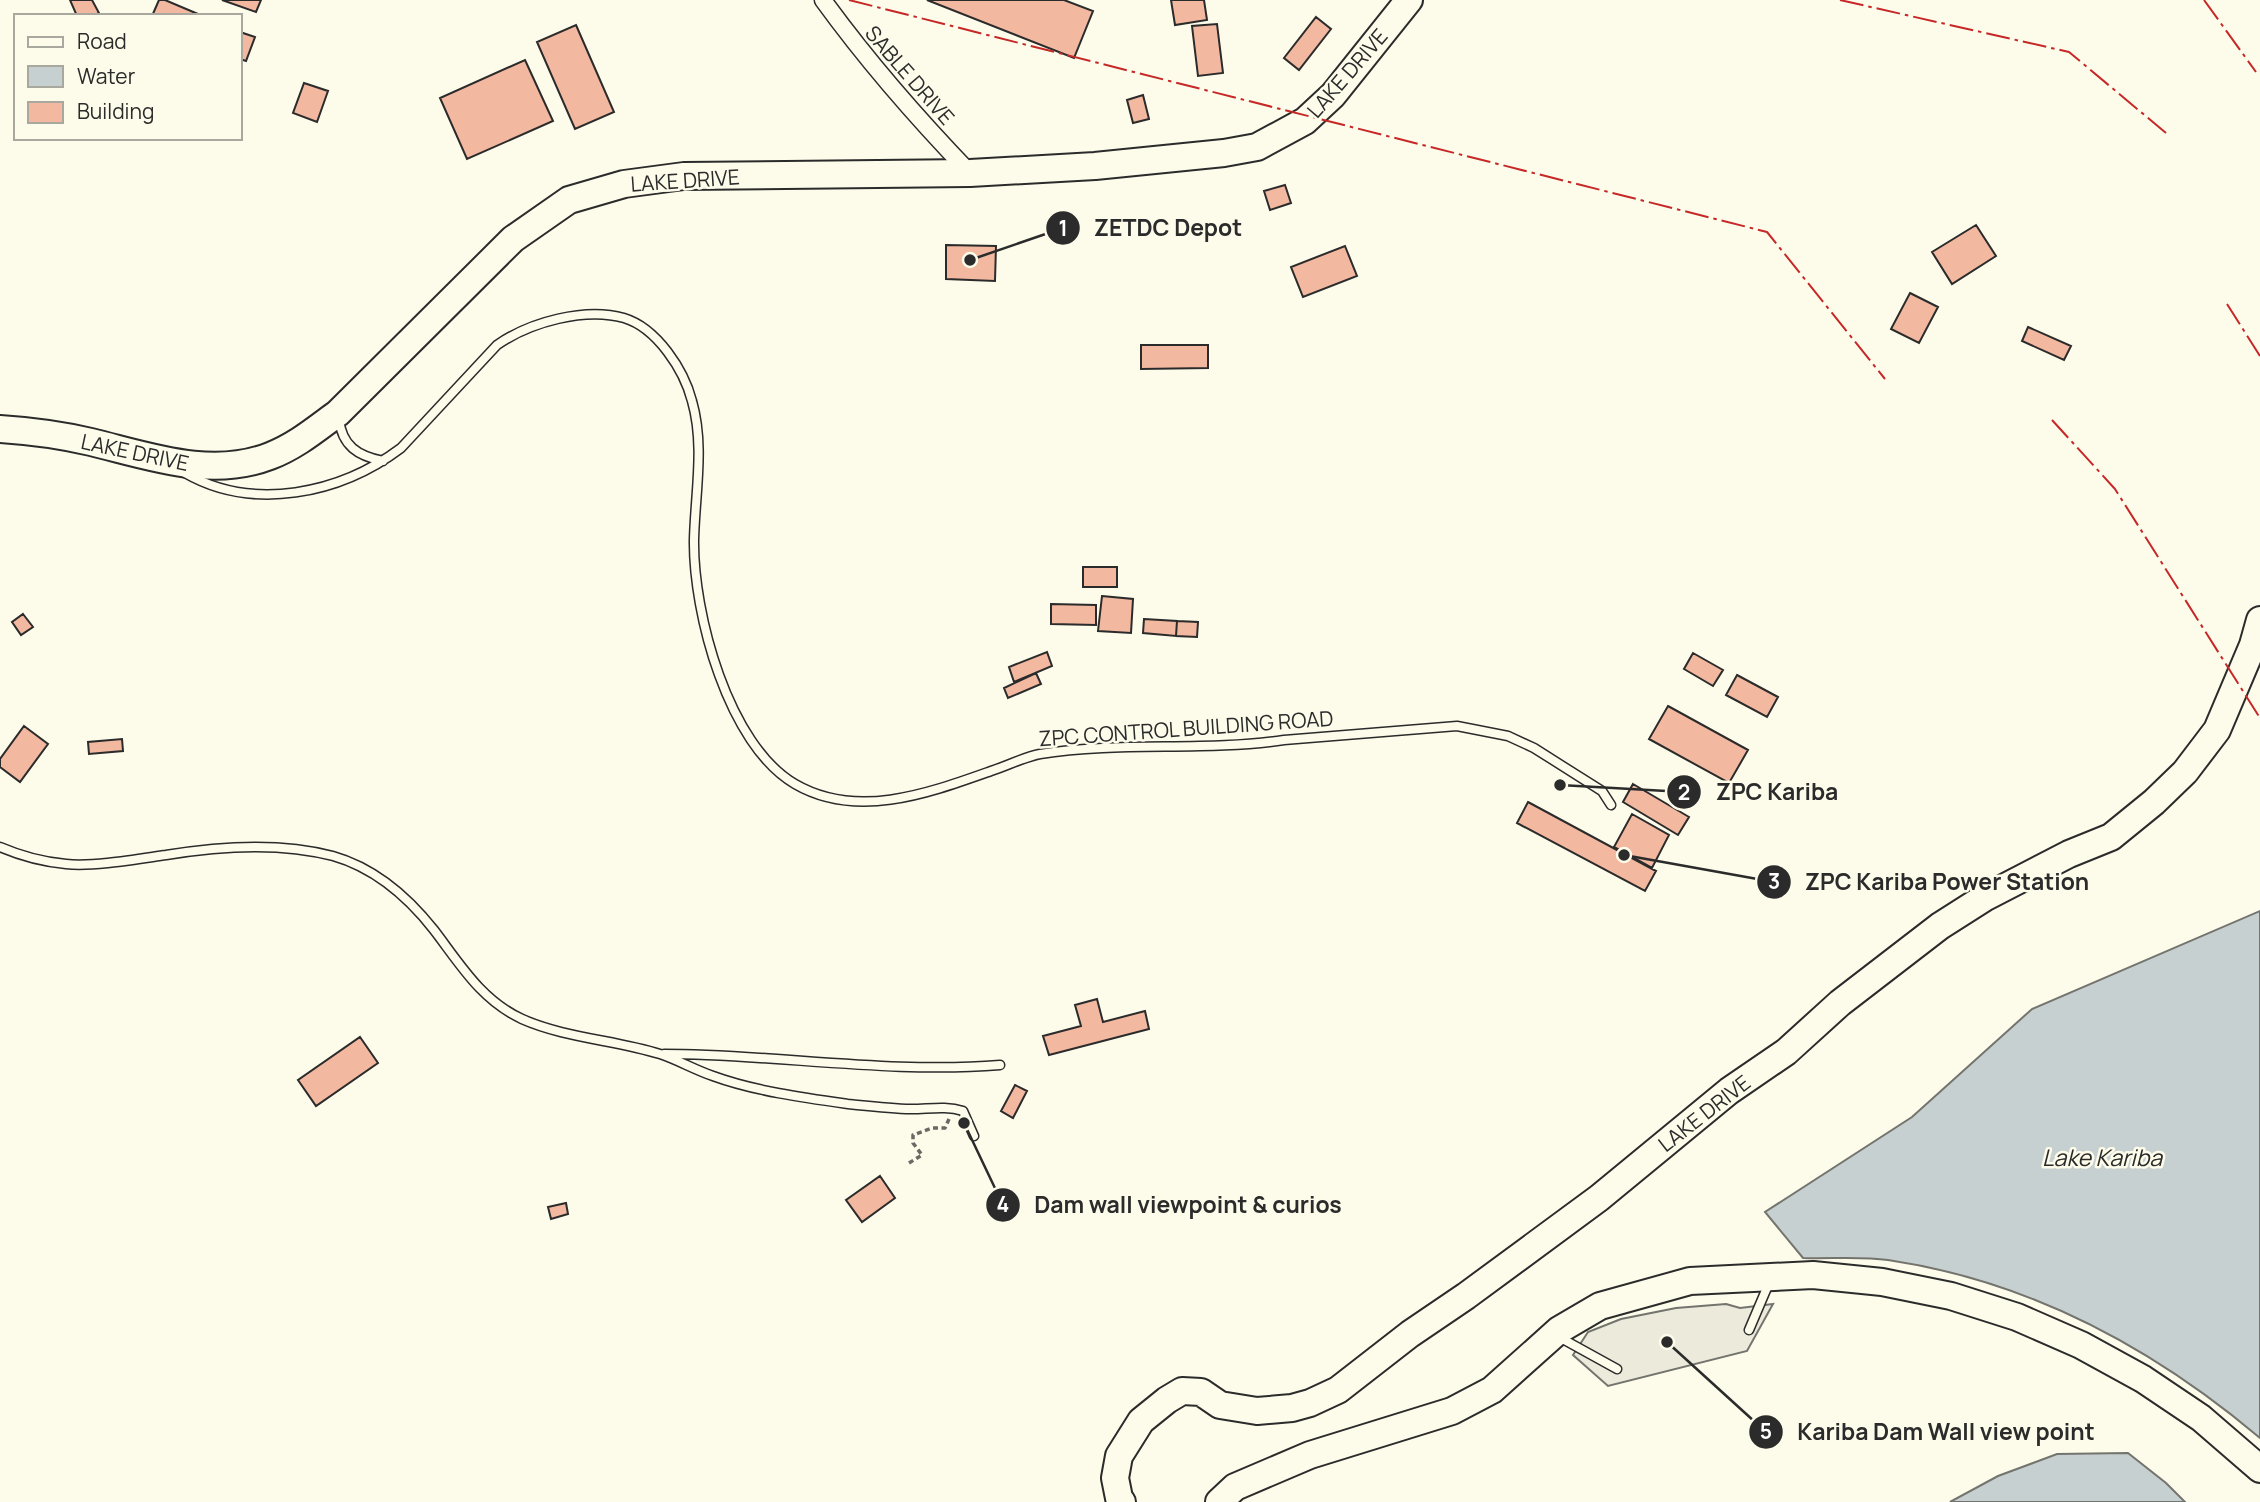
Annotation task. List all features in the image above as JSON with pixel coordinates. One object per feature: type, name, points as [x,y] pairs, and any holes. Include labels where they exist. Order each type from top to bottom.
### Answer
[{"type":"main road","name":"LAKE DRIVE","points":[[0,429],[33,431],[191,465],[225,465],[269,456],[312,433],[338,413],[513,239],[569,200],[624,184],[684,176],[970,173],[1095,166],[1224,153],[1257,147],[1305,121],[1333,95],[1409,0]]},
{"type":"main road","name":"LAKE DRIVE","points":[[1122,1502],[1115,1478],[1119,1456],[1140,1421],[1167,1400],[1182,1391],[1201,1392],[1220,1405],[1257,1411],[1301,1406],[1338,1390],[1410,1334],[1599,1198],[1729,1091],[1786,1052],[1840,1003],[1940,926],[1984,898],[2069,854],[2111,836],[2154,802],[2185,772],[2217,730],[2253,645],[2260,620]]},
{"type":"main road","points":[[1219,1502],[1235,1487],[1310,1455],[1452,1411],[1492,1390],[1555,1335],[1600,1306],[1690,1281],[1813,1275],[1882,1282],[1951,1296],[2017,1317],[2081,1345],[2143,1379],[2201,1418],[2260,1469]]},
{"type":"street","name":"SABLE DRIVE","points":[[823,0],[909,110],[970,173]]},
{"type":"lane","name":"ZPC CONTROL BUILDING ROAD","points":[[164,461],[199,481],[232,492],[290,494],[340,483],[384,461],[401,449],[497,345],[515,333],[550,320],[601,315],[626,319],[650,332],[678,369],[692,400],[699,451],[694,542],[696,584],[709,646],[720,678],[739,720],[771,765],[796,785],[824,798],[838,801],[885,801],[940,789],[1038,755],[1112,748],[1255,744],[1440,725],[1507,736],[1534,748],[1602,791],[1611,805]]},
{"type":"lane","points":[[338,413],[341,432],[350,448],[366,458],[384,461]]},
{"type":"lane","points":[[0,847],[24,857],[68,865],[131,860],[200,849],[249,847],[335,856],[376,875],[397,890],[433,929],[474,983],[493,1001],[520,1018],[547,1028],[660,1054],[715,1077],[743,1085],[847,1104],[908,1109],[952,1107],[963,1111],[974,1136]]},
{"type":"lane","points":[[660,1054],[716,1054],[906,1066],[1000,1065]]},
{"type":"lane","points":[[1748,1330],[1771,1277]]},
{"type":"lane","points":[[1555,1335],[1617,1369]]},
{"type":"path","points":[[909,1163],[922,1155],[913,1143],[913,1135],[932,1128],[945,1128],[950,1116],[963,1111]]},
{"type":"shaded area","points":[[1726,1304],[1740,1308],[1773,1304],[1747,1351],[1608,1386],[1573,1355],[1588,1332],[1621,1319],[1676,1308]]},
{"type":"water","name":"Lake Kariba","points":[[2260,911],[2260,1438],[2176,1375],[2087,1323],[1991,1284],[1940,1270],[1878,1259],[1803,1258],[1765,1212],[1912,1117],[2032,1009]]},
{"type":"water","points":[[2128,1453],[2185,1502],[1950,1502],[1998,1476],[2057,1454]]},
{"type":"building","points":[[70,0],[92,0],[99,13],[97,14],[76,14]]},
{"type":"building","points":[[159,0],[165,0],[198,14],[153,14]]},
{"type":"building","points":[[222,0],[261,0],[256,12]]},
{"type":"building","points":[[927,0],[1064,0],[1093,11],[1074,58]]},
{"type":"building","points":[[1171,0],[1204,0],[1207,20],[1175,25]]},
{"type":"building","points":[[1316,17],[1331,29],[1299,70],[1284,58]]},
{"type":"building","points":[[1217,24],[1223,73],[1198,76],[1192,26]]},
{"type":"building","points":[[576,25],[614,112],[575,129],[537,42]]},
{"type":"building","points":[[242,33],[255,37],[246,61],[242,60]]},
{"type":"building","points":[[525,60],[553,121],[467,159],[440,98]]},
{"type":"building","points":[[304,83],[328,91],[317,122],[293,113]]},
{"type":"building","points":[[1143,95],[1149,119],[1133,123],[1127,100]]},
{"type":"building","points":[[1285,185],[1291,203],[1270,210],[1264,191]]},
{"type":"building","points":[[1976,225],[1996,256],[1952,284],[1932,252]]},
{"type":"building","points":[[946,245],[996,246],[995,281],[946,279]]},
{"type":"building","points":[[1345,246],[1357,276],[1303,297],[1291,267]]},
{"type":"building","points":[[1910,293],[1938,307],[1919,343],[1891,329]]},
{"type":"building","points":[[2028,327],[2071,346],[2064,360],[2022,341]]},
{"type":"building","points":[[1141,345],[1208,345],[1208,368],[1141,369]]},
{"type":"building","points":[[1083,567],[1117,567],[1117,587],[1083,587]]},
{"type":"building","points":[[1102,596],[1133,599],[1131,633],[1098,631]]},
{"type":"building","points":[[1051,604],[1096,605],[1096,625],[1051,624]]},
{"type":"building","points":[[23,614],[33,627],[21,635],[12,622]]},
{"type":"building","points":[[1144,619],[1177,621],[1176,636],[1143,633]]},
{"type":"building","points":[[1177,621],[1198,622],[1197,637],[1176,636]]},
{"type":"building","points":[[1047,652],[1052,666],[1014,682],[1009,667]]},
{"type":"building","points":[[1693,653],[1723,670],[1713,686],[1684,669]]},
{"type":"building","points":[[1036,673],[1041,684],[1008,698],[1004,688]]},
{"type":"building","points":[[1737,675],[1778,697],[1767,717],[1726,695]]},
{"type":"building","points":[[1668,706],[1748,750],[1729,783],[1649,739]]},
{"type":"building","points":[[24,726],[48,744],[20,782],[0,767],[0,759]]},
{"type":"building","points":[[122,739],[123,751],[89,754],[88,742]]},
{"type":"building","points":[[1633,784],[1689,817],[1678,835],[1623,802]]},
{"type":"building","points":[[1528,802],[1656,871],[1645,891],[1517,823]]},
{"type":"building","points":[[1632,814],[1669,835],[1652,868],[1614,847]]},
{"type":"building","points":[[1097,999],[1103,1022],[1145,1011],[1149,1029],[1049,1055],[1043,1036],[1081,1026],[1075,1005]]},
{"type":"building","points":[[360,1037],[378,1063],[316,1106],[298,1080]]},
{"type":"building","points":[[1015,1085],[1027,1091],[1013,1118],[1001,1111]]},
{"type":"building","points":[[880,1176],[895,1198],[862,1222],[846,1200]]},
{"type":"building","points":[[566,1203],[568,1214],[551,1219],[548,1207]]},
{"type":"power","points":[[849,0],[1767,232],[1885,379]]},
{"type":"power","points":[[1840,0],[2069,52],[2166,133]]},
{"type":"power","points":[[2204,0],[2256,72]]},
{"type":"power","points":[[2227,304],[2260,356]]},
{"type":"power","points":[[2052,420],[2115,489],[2260,718]]},
{"type":"place","name":"ZETDC Depot","points":[[970,260]]},
{"type":"place","name":"ZPC Kariba","points":[[1560,785]]},
{"type":"place","name":"ZPC Kariba Power Station","points":[[1624,855]]},
{"type":"place","name":"Dam wall viewpoint & curios","points":[[964,1123]]},
{"type":"place","name":"Kariba Dam Wall view point","points":[[1667,1342]]}]
